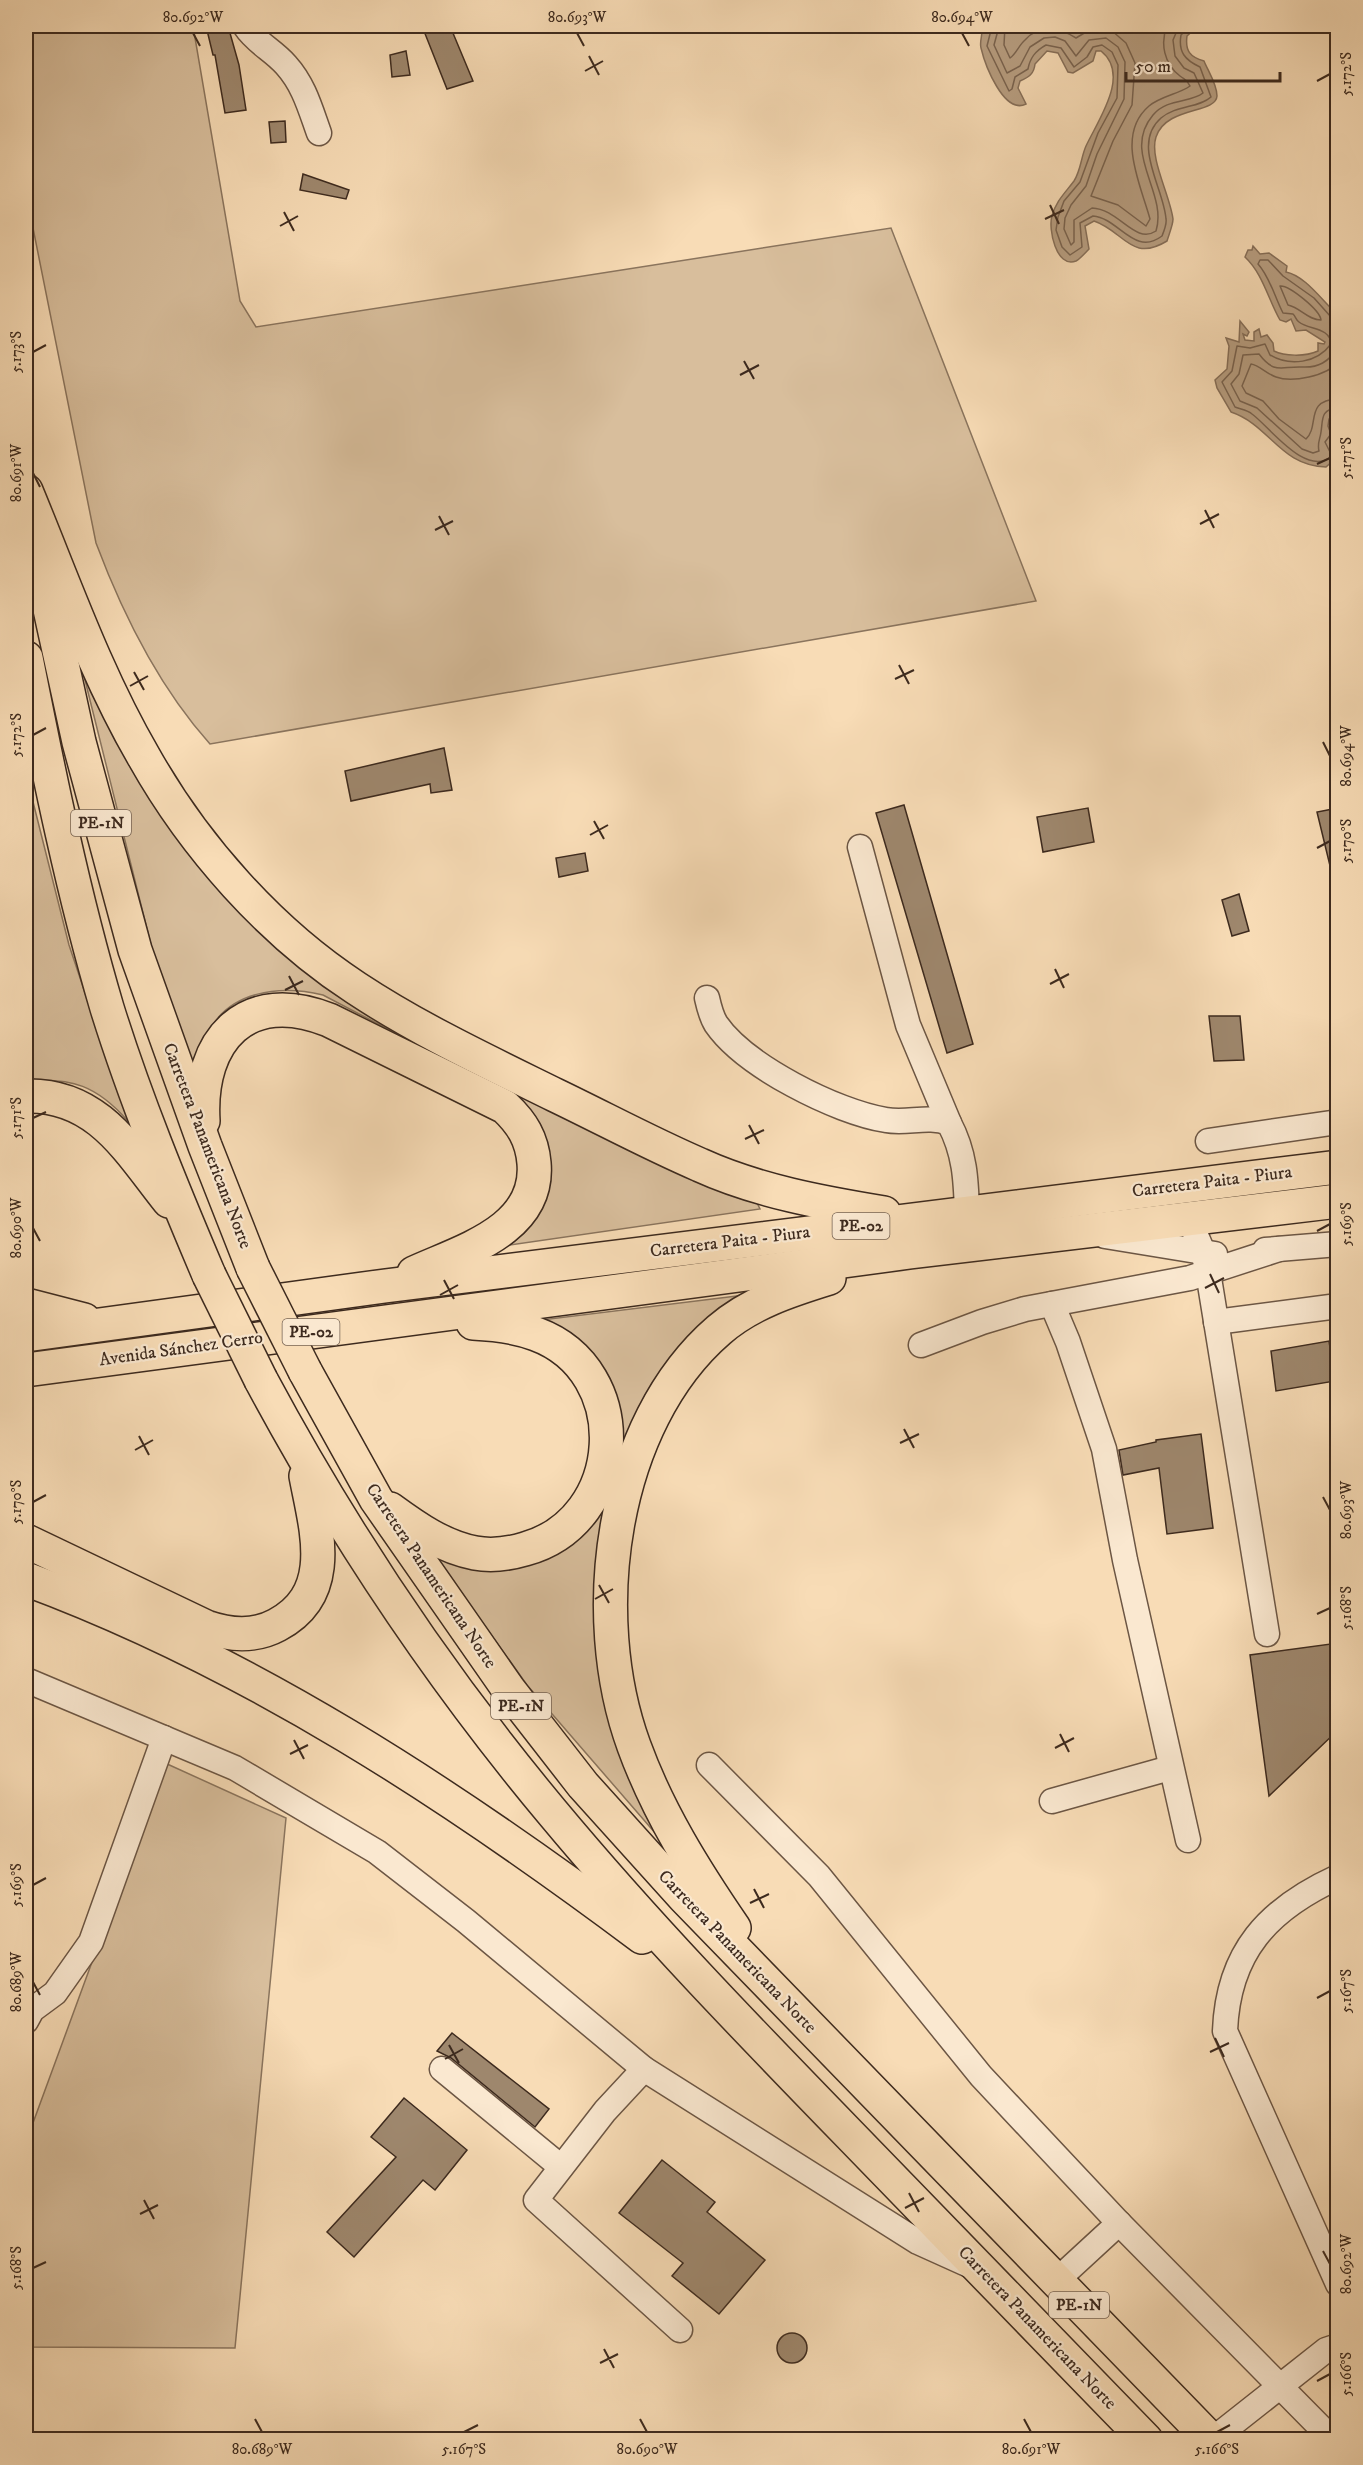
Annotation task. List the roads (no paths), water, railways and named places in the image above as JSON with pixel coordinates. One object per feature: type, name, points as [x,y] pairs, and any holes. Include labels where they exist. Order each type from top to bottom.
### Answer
[{"type":"highway","name":"Carretera Panamericana Norte","points":[[26,492],[79,742],[135,950],[205,1146],[253,1268],[305,1371],[376,1499],[509,1690],[583,1785],[684,1898],[1211,2439]]},
{"type":"highway","points":[[26,492],[99,667],[144,758],[215,859],[261,909],[313,956],[355,988],[406,1018],[701,1166],[795,1195],[915,1219]]},
{"type":"highway","name":"Carretera Panamericana Norte","points":[[26,658],[76,888],[107,1008],[209,1275],[303,1459],[409,1622],[477,1716],[552,1811],[698,1979],[1146,2439]]},
{"type":"highway","points":[[205,1146],[202,1090],[210,1060],[219,1044],[240,1023],[264,1012],[279,1009],[303,1011],[329,1020],[505,1107],[521,1124],[533,1155],[532,1190],[522,1211],[506,1228],[493,1236],[385,1286]]},
{"type":"highway","points":[[26,1096],[66,1101],[92,1113],[114,1133],[188,1225]]},
{"type":"highway","name":"Carretera Paita - Piura","points":[[337,1293],[1338,1167]]},
{"type":"highway","name":"Carretera Paita - Piura","points":[[408,1320],[910,1252],[1338,1201]]},
{"type":"highway","points":[[786,2004],[707,1888],[660,1808],[634,1745],[618,1680],[612,1623],[614,1549],[621,1508],[638,1450],[665,1393],[697,1350],[721,1328],[765,1301],[786,1292],[910,1252]]},
{"type":"highway","name":"Avenida Sánchez Cerro","points":[[26,1335],[337,1293]]},
{"type":"highway","points":[[26,1305],[55,1314],[107,1324]]},
{"type":"highway","points":[[376,1499],[444,1543],[476,1553],[502,1554],[532,1547],[571,1524],[598,1486],[605,1462],[606,1421],[597,1392],[584,1369],[563,1348],[537,1334],[518,1328],[408,1320]]},
{"type":"highway","name":"Avenida Sánchez Cerro","points":[[26,1370],[408,1320]]},
{"type":"highway","points":[[26,1394],[84,1363]]},
{"type":"highway","points":[[26,1540],[206,1627],[229,1633],[258,1632],[279,1624],[297,1612],[311,1591],[316,1577],[317,1532],[303,1459]]},
{"type":"highway","points":[[26,1579],[120,1616],[327,1723],[471,1814],[549,1867],[698,1979]]},
{"type":"lane","points":[[245,26],[254,39],[285,63],[297,79],[307,97],[319,133]]},
{"type":"lane","points":[[860,847],[908,1025],[962,1150],[966,1174],[967,1212]]},
{"type":"lane","points":[[707,998],[717,1025],[748,1055],[828,1104],[859,1115],[885,1120],[908,1123],[938,1119],[949,1123]]},
{"type":"lane","points":[[1208,1141],[1338,1122]]},
{"type":"lane","points":[[1189,1219],[1206,1262],[1267,1634]]},
{"type":"lane","points":[[1080,1232],[1206,1262],[1279,1249],[1338,1244]]},
{"type":"lane","points":[[921,1345],[982,1322],[1052,1304],[1190,1278],[1206,1262]]},
{"type":"lane","points":[[1052,1304],[1068,1342],[1104,1449],[1125,1560],[1188,1840]]},
{"type":"lane","points":[[1216,1322],[1338,1306]]},
{"type":"lane","points":[[26,1680],[235,1768],[377,1852],[466,1921],[644,2068],[918,2242],[983,2272]]},
{"type":"lane","points":[[26,2021],[32,2010],[55,1993],[91,1942],[164,1738]]},
{"type":"lane","points":[[709,1765],[819,1876],[981,2076],[1278,2387],[1333,2439]]},
{"type":"lane","points":[[1052,1802],[1170,1768]]},
{"type":"lane","points":[[1338,1877],[1309,1890],[1258,1932],[1242,1955],[1226,2006],[1225,2031],[1338,2284]]},
{"type":"lane","points":[[644,2068],[605,2111],[536,2200],[680,2330]]},
{"type":"lane","points":[[442,2069],[561,2167]]},
{"type":"lane","points":[[1056,2281],[1119,2223]]},
{"type":"lane","points":[[1211,2439],[1326,2350],[1338,2346]]},
{"type":"water","points":[[981,26],[1198,26],[1187,36],[1187,46],[1195,58],[1204,61],[1214,82],[1217,96],[1215,102],[1208,106],[1170,120],[1161,127],[1156,137],[1155,155],[1173,219],[1167,241],[1145,249],[1136,247],[1094,221],[1085,226],[1089,249],[1076,261],[1069,262],[1063,259],[1055,246],[1051,229],[1052,216],[1058,201],[1076,177],[1086,146],[1104,111],[1113,85],[1113,72],[1109,61],[1101,51],[1096,51],[1093,61],[1073,73],[1068,72],[1058,53],[1047,51],[1035,64],[1030,75],[1020,81],[1018,88],[1026,104],[1018,105],[1003,96],[991,76],[981,48]]},
{"type":"water","points":[[1253,246],[1260,254],[1269,253],[1287,266],[1286,272],[1307,284],[1337,314],[1338,417],[1333,426],[1337,430],[1337,437],[1330,443],[1337,449],[1337,457],[1326,467],[1310,465],[1286,453],[1256,426],[1231,412],[1217,388],[1215,380],[1227,369],[1229,346],[1226,338],[1239,342],[1240,321],[1249,332],[1247,336],[1243,334],[1245,340],[1254,341],[1254,332],[1259,329],[1261,337],[1267,335],[1273,343],[1274,351],[1283,354],[1313,353],[1318,351],[1318,343],[1324,344],[1325,342],[1306,330],[1296,331],[1291,319],[1286,322],[1280,320],[1261,279],[1245,257]]}]
